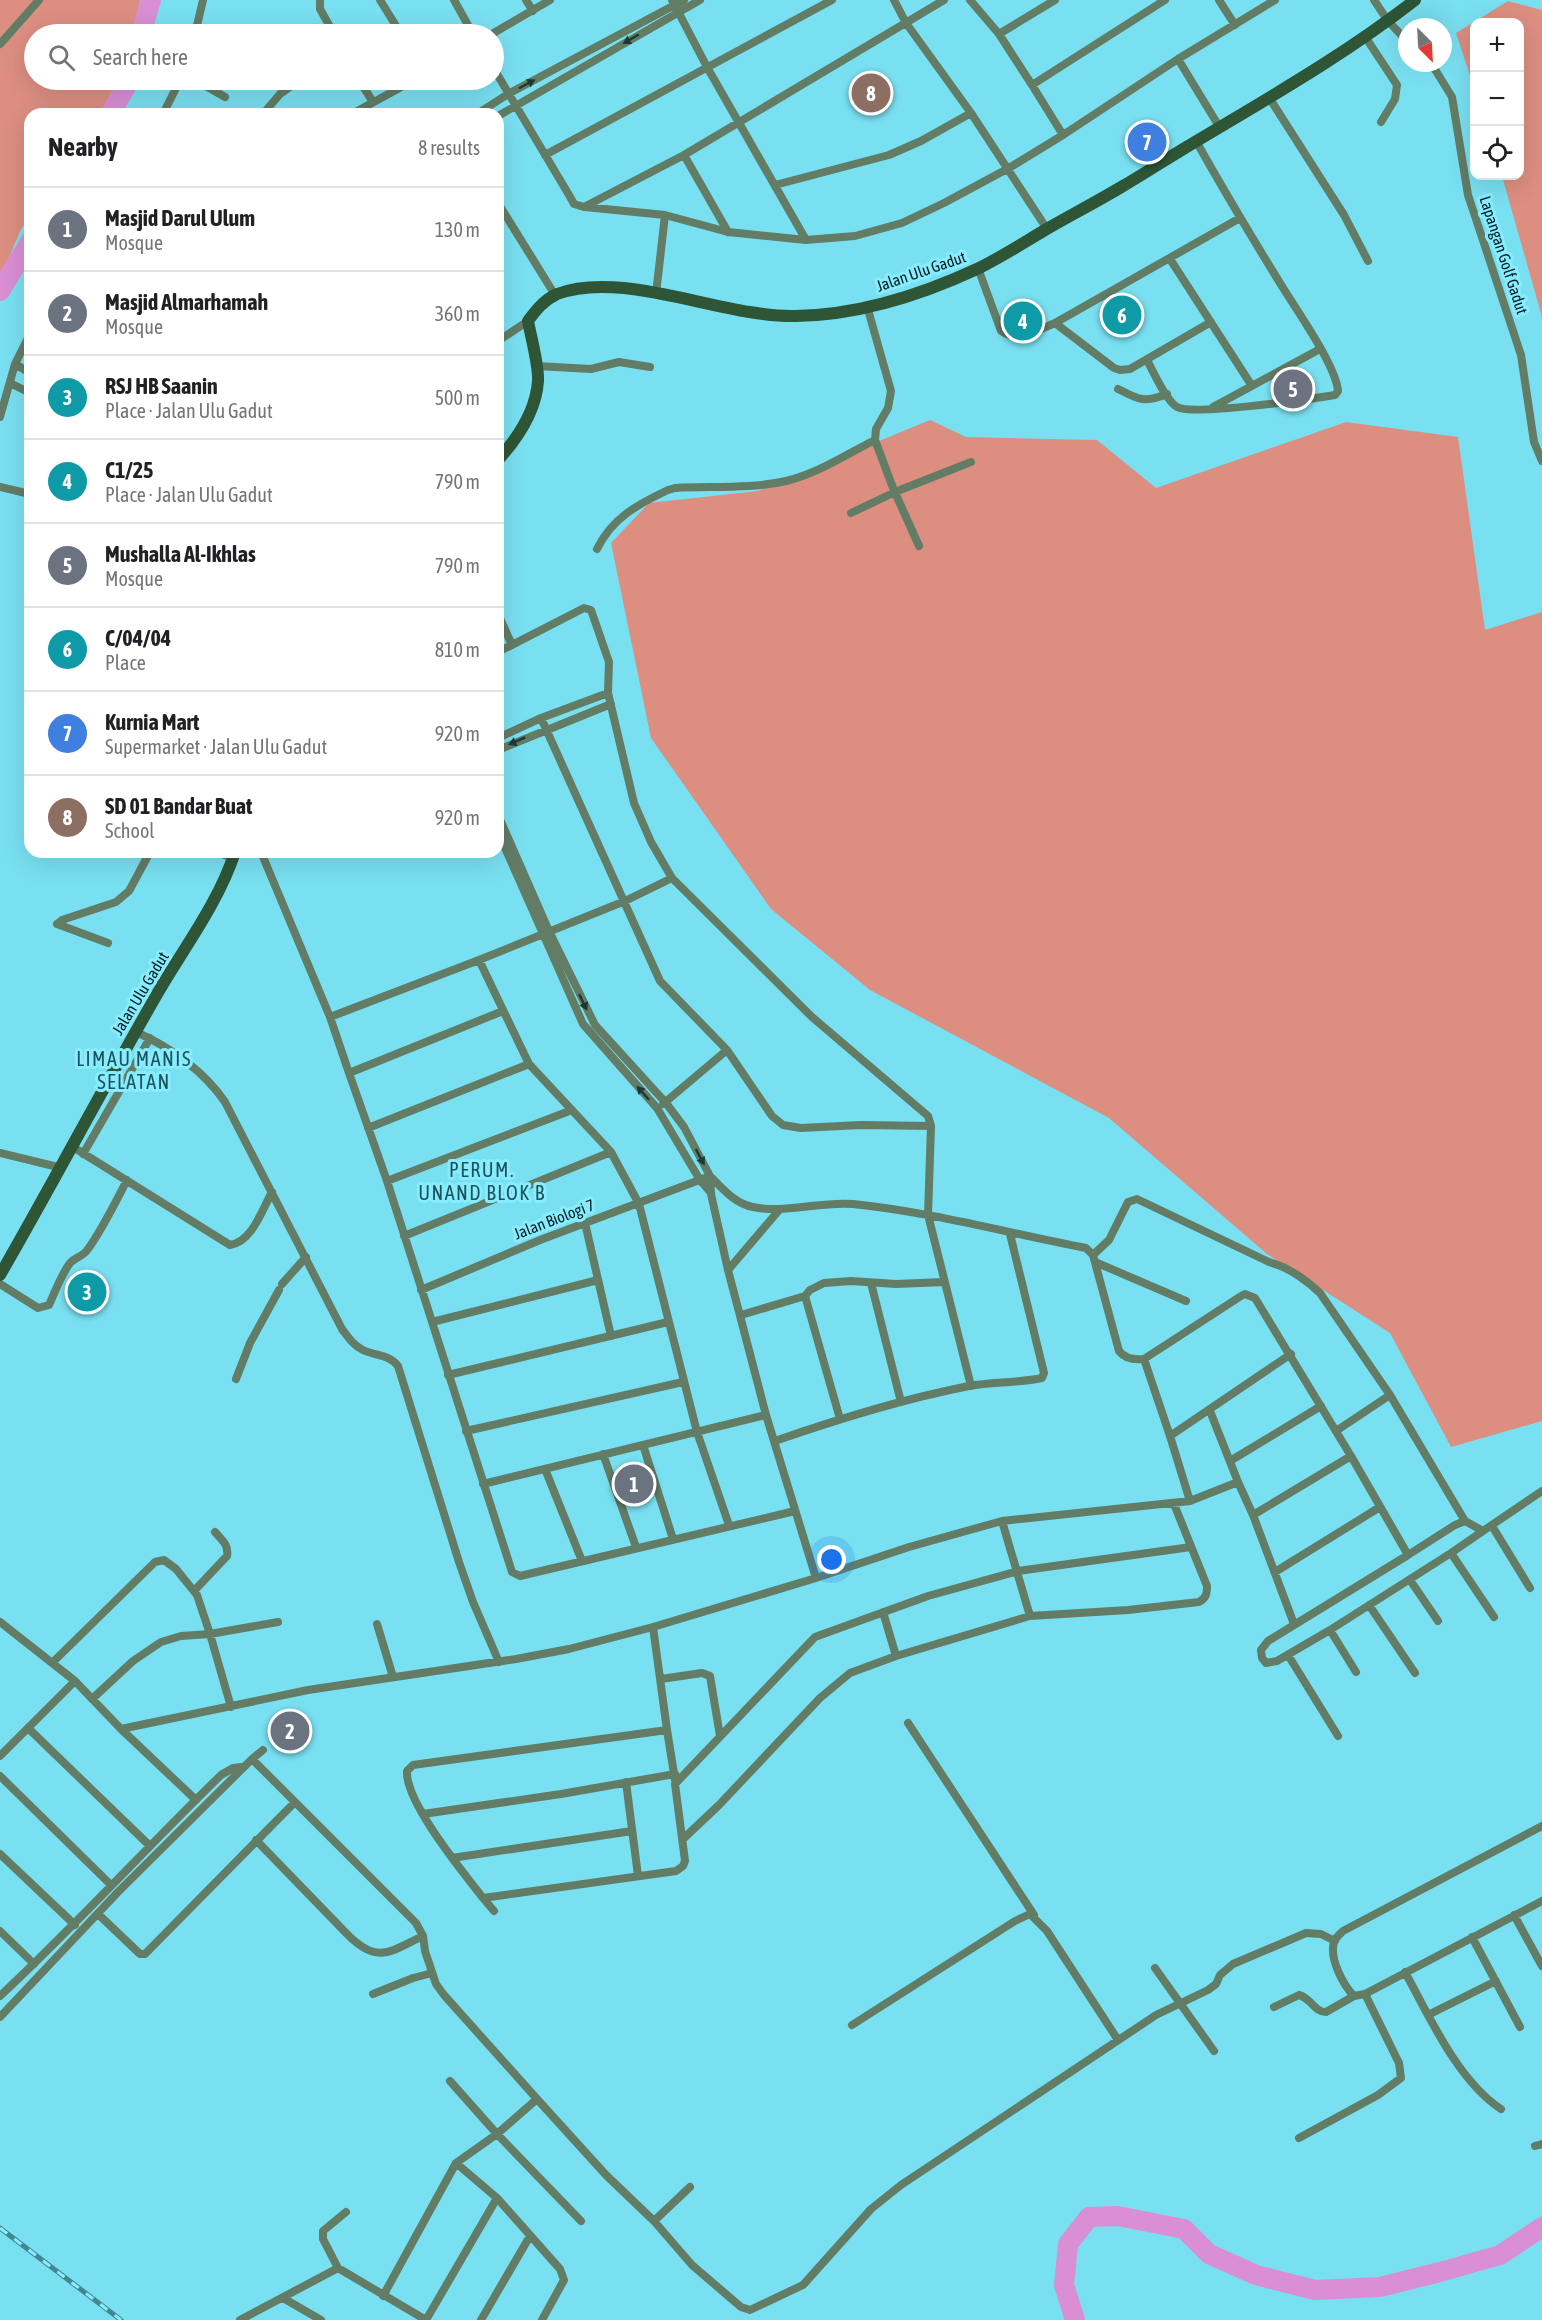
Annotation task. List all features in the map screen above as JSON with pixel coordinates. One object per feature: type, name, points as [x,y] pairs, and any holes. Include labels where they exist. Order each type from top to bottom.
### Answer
[{"type":"street","points":[[0,44],[39,0]]},
{"type":"street","points":[[197,24],[203,0]]},
{"type":"street","points":[[320,0],[320,9],[328,24]]},
{"type":"street","points":[[380,0],[395,24]]},
{"type":"street","points":[[454,0],[467,24]]},
{"type":"street","points":[[526,0],[532,11]]},
{"type":"street","points":[[504,27],[550,0]]},
{"type":"street","points":[[504,112],[684,0]]},
{"type":"street","points":[[486,108],[508,94],[675,6],[700,0]]},
{"type":"street","points":[[545,155],[832,0]]},
{"type":"street","points":[[894,0],[906,23],[1009,168],[1047,229]]},
{"type":"street","points":[[584,207],[684,155],[944,0]]},
{"type":"street","points":[[970,0],[999,34],[1063,135]]},
{"type":"street","points":[[999,34],[1056,0]]},
{"type":"street","points":[[1146,0],[1151,9]]},
{"type":"street","points":[[1032,85],[1165,0]]},
{"type":"street","points":[[1219,0],[1235,25]]},
{"type":"street","points":[[504,87],[574,204],[665,215],[728,232],[806,240],[855,236],[902,223],[1009,168],[1178,59],[1275,0]]},
{"type":"street","points":[[1374,0],[1398,32]]},
{"type":"street","name":"Jalan Ulu Gadut","points":[[528,321],[539,306],[555,295],[581,287],[621,288],[761,315],[795,316],[832,314],[909,295],[978,268],[1124,186],[1196,141],[1270,99],[1366,38],[1415,0]]},
{"type":"street","points":[[675,6],[707,67],[806,240]]},
{"type":"street","points":[[1366,38],[1397,85],[1395,99],[1381,122]]},
{"type":"street","points":[[1178,59],[1220,128]]},
{"type":"street","name":"Lapangan Golf Gadut","points":[[1437,72],[1452,97],[1468,195],[1521,355],[1534,442],[1542,460]]},
{"type":"street","points":[[166,108],[175,90]]},
{"type":"street","points":[[213,90],[225,97]]},
{"type":"street","points":[[268,108],[286,90]]},
{"type":"street","points":[[365,90],[373,102]]},
{"type":"street","points":[[362,108],[395,90]]},
{"type":"street","points":[[1270,99],[1344,215],[1368,261]]},
{"type":"street","points":[[775,185],[889,155],[921,141],[971,113]]},
{"type":"street","points":[[1147,360],[1176,407],[1191,410],[1335,395],[1338,392],[1338,385],[1320,349],[1196,141]]},
{"type":"street","points":[[684,155],[728,232]]},
{"type":"street","points":[[504,214],[555,295]]},
{"type":"street","points":[[656,294],[665,215]]},
{"type":"street","points":[[978,268],[1001,331],[1010,337],[1020,338],[1055,323],[1240,218]]},
{"type":"street","points":[[1170,259],[1252,386]]},
{"type":"street","points":[[867,306],[891,392],[888,408],[876,429],[875,440],[919,546]]},
{"type":"street","points":[[504,337],[528,321],[539,379],[535,399],[516,439],[504,453]]},
{"type":"street","points":[[1055,323],[1114,368],[1126,370],[1211,322]]},
{"type":"street","points":[[0,417],[15,364],[24,346]]},
{"type":"street","points":[[1207,410],[1320,349]]},
{"type":"street","points":[[536,366],[591,369],[619,362],[650,367]]},
{"type":"street","points":[[15,364],[24,370]]},
{"type":"street","points":[[10,383],[24,390]]},
{"type":"street","points":[[1118,388],[1140,400],[1150,400],[1167,394]]},
{"type":"street","points":[[597,549],[609,530],[624,514],[668,490],[785,481],[806,474],[875,440]]},
{"type":"street","points":[[850,513],[970,462]]},
{"type":"street","points":[[0,487],[24,493]]},
{"type":"street","points":[[504,649],[589,608],[594,613],[609,662],[608,693],[634,803],[651,842],[672,878],[812,1017],[926,1112],[931,1126],[928,1215],[970,1386]]},
{"type":"street","points":[[504,627],[512,645]]},
{"type":"street","points":[[504,735],[541,718],[608,693]]},
{"type":"street","points":[[504,747],[611,705]]},
{"type":"street","points":[[541,718],[660,981],[727,1050],[772,1116],[783,1125],[801,1128],[861,1125],[931,1126]]},
{"type":"street","points":[[504,830],[583,1024],[657,1108],[700,1180],[711,1194]]},
{"type":"street","points":[[504,844],[546,932],[595,1025],[666,1102],[684,1127],[710,1176],[731,1197],[752,1207],[780,1209],[850,1204],[928,1215],[1010,1234],[1086,1248],[1094,1258],[1119,1351],[1123,1356],[1144,1359],[1245,1294],[1255,1298],[1291,1354],[1408,1555]]},
{"type":"street","points":[[108,943],[57,924],[62,920],[116,902],[129,891],[147,858]]},
{"type":"street","name":"Jalan Ulu Gadut","points":[[0,1275],[62,1168],[78,1151],[136,1032],[157,993],[182,956],[232,858]]},
{"type":"street","points":[[264,858],[330,1017],[387,1181],[512,1572],[520,1576],[795,1511]]},
{"type":"street","points":[[330,1017],[625,901],[672,878]]},
{"type":"street","points":[[479,960],[529,1064],[611,1152],[639,1204],[683,1382],[697,1432],[729,1526]]},
{"type":"street","points":[[349,1073],[503,1011]]},
{"type":"street","points":[[136,1032],[150,1038],[180,1058],[218,1091],[342,1329],[353,1344],[388,1357],[398,1366],[459,1562],[473,1602],[499,1662]]},
{"type":"street","points":[[150,1038],[78,1151],[230,1245],[238,1244],[247,1236],[272,1192]]},
{"type":"street","points":[[657,1108],[727,1050]]},
{"type":"street","points":[[368,1128],[529,1064]]},
{"type":"street","points":[[387,1181],[572,1110]]},
{"type":"street","points":[[404,1236],[611,1152]]},
{"type":"street","points":[[0,1153],[62,1168]]},
{"type":"street","points":[[710,1176],[711,1194],[728,1270],[766,1415],[816,1578]]},
{"type":"street","name":"Jalan Biologi 7","points":[[421,1290],[585,1223],[710,1176]]},
{"type":"street","points":[[0,1284],[38,1308],[49,1305],[68,1266],[87,1251],[127,1180]]},
{"type":"street","points":[[1094,1258],[1113,1233],[1125,1206],[1137,1199],[1269,1262],[1283,1266],[1320,1293],[1390,1395],[1466,1521],[1483,1531]]},
{"type":"street","points":[[728,1270],[780,1209]]},
{"type":"street","points":[[585,1223],[611,1336]]},
{"type":"street","points":[[775,1441],[901,1402],[970,1386],[1040,1379],[1044,1376],[1010,1234]]},
{"type":"street","points":[[236,1379],[250,1343],[281,1287],[306,1257]]},
{"type":"street","points":[[1094,1258],[1186,1301]]},
{"type":"street","points":[[432,1322],[598,1280]]},
{"type":"street","points":[[741,1315],[805,1296],[810,1290],[824,1283],[944,1282]]},
{"type":"street","points":[[871,1283],[901,1402]]},
{"type":"street","points":[[805,1296],[840,1419]]},
{"type":"street","points":[[448,1375],[668,1322]]},
{"type":"street","points":[[1170,1436],[1291,1354]]},
{"type":"street","points":[[1144,1359],[1190,1501]]},
{"type":"street","points":[[466,1431],[683,1382]]},
{"type":"street","points":[[1336,1431],[1390,1395]]},
{"type":"street","points":[[1230,1461],[1321,1406]]},
{"type":"street","points":[[1210,1411],[1253,1515],[1294,1624]]},
{"type":"street","points":[[483,1484],[766,1415]]},
{"type":"street","points":[[643,1445],[673,1539]]},
{"type":"street","points":[[603,1454],[636,1547]]},
{"type":"street","points":[[1253,1515],[1351,1456]]},
{"type":"street","points":[[545,1468],[582,1561]]},
{"type":"street","points":[[121,1729],[308,1690],[499,1662],[569,1649],[653,1627],[816,1578],[909,1547],[1002,1521],[1174,1504],[1190,1501],[1238,1482]]},
{"type":"street","points":[[1466,1521],[1268,1641],[1261,1650],[1262,1658],[1266,1663],[1277,1661],[1288,1655],[1410,1580],[1541,1493]]},
{"type":"street","points":[[683,1839],[719,1805],[820,1698],[850,1673],[896,1656],[1030,1616],[1128,1610],[1199,1602],[1207,1595],[1207,1586],[1174,1504]]},
{"type":"street","points":[[1275,1572],[1380,1507]]},
{"type":"street","points":[[1002,1521],[1030,1616]]},
{"type":"street","points":[[1492,1526],[1530,1588]]},
{"type":"street","points":[[194,1591],[227,1556],[228,1550],[225,1543],[214,1532]]},
{"type":"street","points":[[675,1784],[815,1637],[928,1596],[1018,1571],[1191,1547]]},
{"type":"street","points":[[1451,1553],[1494,1617]]},
{"type":"street","points":[[53,1662],[155,1562],[164,1560],[176,1569],[194,1591],[210,1634],[231,1707]]},
{"type":"street","points":[[1410,1580],[1438,1621]]},
{"type":"street","points":[[1369,1605],[1414,1673]]},
{"type":"street","points":[[883,1612],[896,1656]]},
{"type":"street","points":[[0,1622],[75,1681],[195,1800]]},
{"type":"street","points":[[92,1699],[133,1661],[161,1642],[181,1636],[210,1634],[278,1622]]},
{"type":"street","points":[[376,1624],[393,1677]]},
{"type":"street","points":[[483,1898],[681,1868],[685,1861],[683,1839],[653,1627]]},
{"type":"street","points":[[1330,1630],[1356,1672]]},
{"type":"street","points":[[1288,1655],[1338,1736]]},
{"type":"street","points":[[661,1679],[702,1673],[710,1676],[720,1736]]},
{"type":"street","points":[[0,1756],[75,1681]]},
{"type":"street","points":[[908,1723],[1118,2040]]},
{"type":"street","points":[[28,1728],[150,1846]]},
{"type":"street","points":[[494,1911],[452,1858],[423,1814],[407,1781],[407,1771],[413,1765],[667,1730]]},
{"type":"street","points":[[0,2017],[242,1767],[263,1750]]},
{"type":"street","points":[[252,1759],[416,1923],[423,1936],[436,1984],[537,2099],[606,2175],[654,2221],[692,2265],[741,2307],[750,2310],[775,2296],[803,2285],[871,2209],[901,2185],[1156,2014],[1208,1990],[1233,1964],[1306,1933],[1321,1934],[1335,1941]]},
{"type":"street","points":[[0,1996],[75,1925],[111,1885],[226,1770],[242,1767]]},
{"type":"street","points":[[423,1814],[561,1794],[675,1774]]},
{"type":"street","points":[[0,1776],[111,1885]]},
{"type":"street","points":[[626,1782],[638,1876]]},
{"type":"street","points":[[98,1914],[140,1954],[145,1954],[295,1802]]},
{"type":"street","points":[[1354,1996],[1343,1979],[1334,1953],[1335,1941],[1343,1931],[1542,1826]]},
{"type":"street","points":[[452,1858],[632,1831]]},
{"type":"street","points":[[256,1840],[348,1935],[365,1949],[383,1954],[423,1936]]},
{"type":"street","points":[[0,1854],[75,1925]]},
{"type":"street","points":[[1274,2007],[1299,1995],[1309,2000],[1319,2011],[1326,2012],[1354,1996],[1365,1994],[1542,1901]]},
{"type":"street","points":[[852,2025],[1025,1915],[1034,1915]]},
{"type":"street","points":[[1514,1915],[1542,1966]]},
{"type":"street","points":[[0,1930],[34,1964]]},
{"type":"street","points":[[1473,1937],[1520,2027]]},
{"type":"street","points":[[1155,1968],[1214,2051]]},
{"type":"street","points":[[1405,1972],[1461,2069],[1479,2090],[1501,2109]]},
{"type":"street","points":[[373,1994],[432,1973]]},
{"type":"street","points":[[1428,2015],[1496,1981]]},
{"type":"street","points":[[1299,2138],[1378,2095],[1401,2078],[1399,2063],[1365,1994]]},
{"type":"street","points":[[450,2081],[497,2134],[581,2221]]},
{"type":"street","points":[[383,2296],[456,2163],[497,2134],[537,2099]]},
{"type":"street","points":[[456,2163],[497,2198],[560,2269],[564,2280],[542,2320]]},
{"type":"street","points":[[654,2221],[690,2187]]},
{"type":"street","points":[[346,2212],[323,2231],[323,2239],[338,2268],[426,2320],[497,2198]]},
{"type":"street","points":[[481,2320],[530,2236]]},
{"type":"street","points":[[240,2320],[338,2268]]},
{"type":"street","points":[[283,2298],[321,2320]]},
{"type":"shaded area","points":[[0,0],[140,0],[135,24],[24,24],[24,90],[122,90],[121,95],[111,108],[24,108],[24,225],[0,279]]},
{"type":"shaded area","points":[[1508,1],[1542,10],[1542,317],[1503,180],[1524,180],[1524,18],[1480,18]]},
{"type":"shaded area","points":[[1470,24],[1470,76],[1456,33]]},
{"type":"shaded area","points":[[930,420],[966,437],[1097,440],[1156,488],[1346,422],[1458,437],[1485,630],[1542,612],[1542,1421],[1451,1447],[1390,1333],[1267,1254],[1109,1118],[870,990],[771,909],[651,738],[611,543],[649,503],[758,491]]},
{"type":"waterway","points":[[144,24],[151,0]]},
{"type":"waterway","points":[[114,108],[124,90]]},
{"type":"waterway","points":[[0,291],[24,252]]},
{"type":"waterway","points":[[1075,2320],[1064,2285],[1068,2244],[1089,2217],[1118,2216],[1184,2229],[1209,2254],[1256,2275],[1315,2290],[1380,2287],[1440,2272],[1500,2255],[1542,2227]]},
{"type":"railway","points":[[0,2228],[121,2320]]},
{"type":"place","name":"SD 01 Bandar Buat","points":[[871,93]]},
{"type":"place","name":"Kurnia Mart","points":[[1147,142]]},
{"type":"place","name":"C/04/04","points":[[1122,315]]},
{"type":"place","name":"C1/25","points":[[1023,321]]},
{"type":"place","name":"Mushalla Al-Ikhlas","points":[[1293,389]]},
{"type":"place","name":"RSJ HB Saanin","points":[[87,1292]]},
{"type":"place","name":"Masjid Darul Ulum","points":[[634,1484]]},
{"type":"place","name":"Masjid Almarhamah","points":[[290,1731]]},
{"type":"district","name":"LIMAU MANIS SELATAN","points":[[134,1070]]},
{"type":"district","name":"PERUM. UNAND BLOK B","points":[[482,1182]]}]
